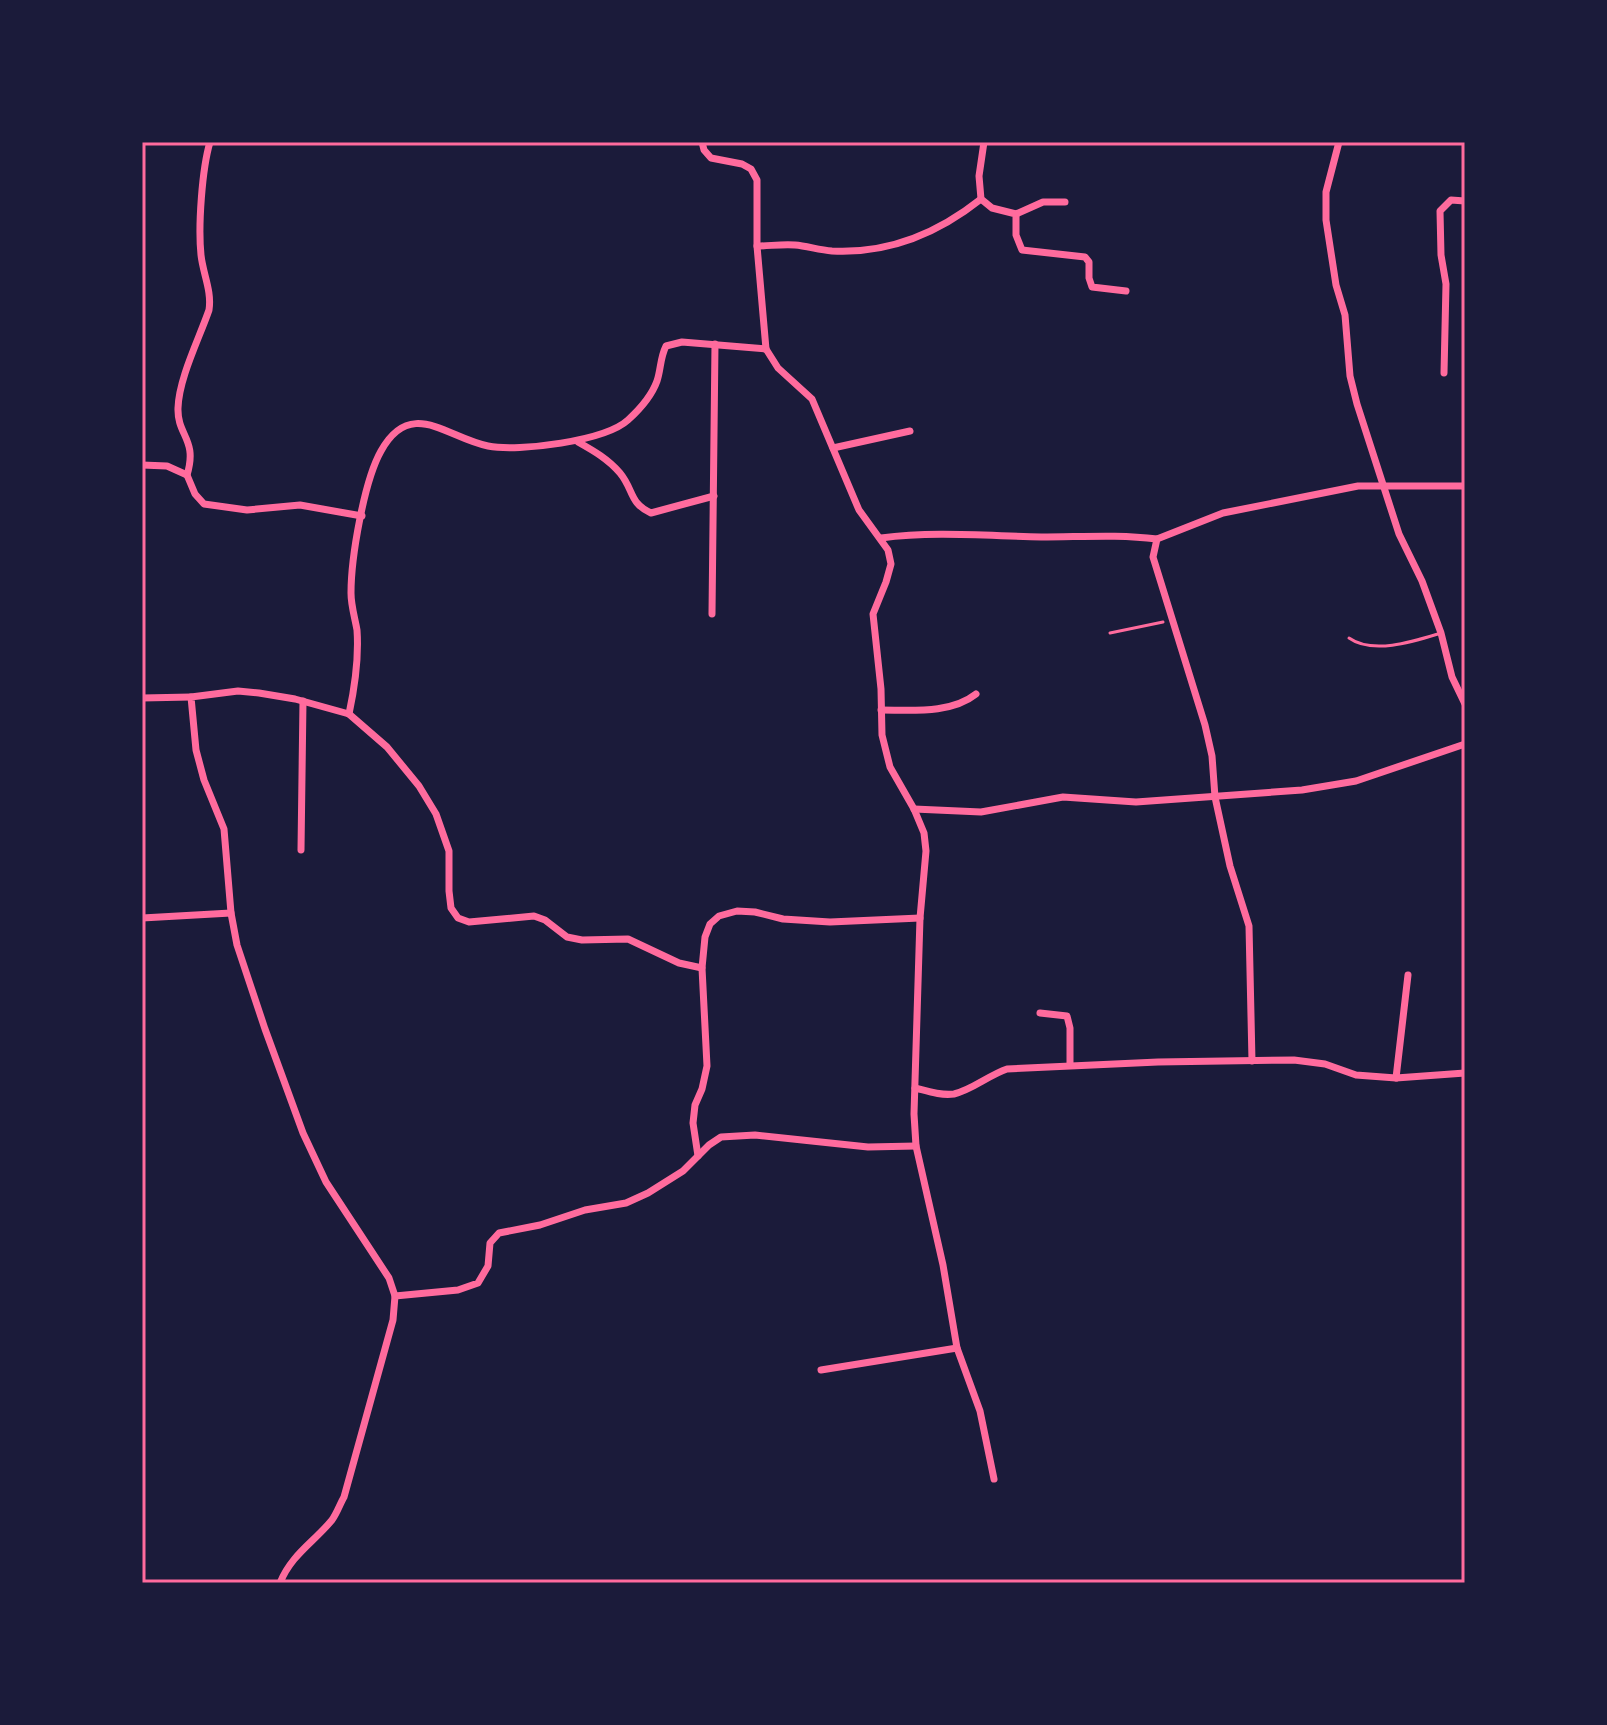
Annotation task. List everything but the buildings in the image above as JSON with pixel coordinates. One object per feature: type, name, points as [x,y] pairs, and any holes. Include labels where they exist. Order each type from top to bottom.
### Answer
[{"type":"street","points":[[210,142],[205,159],[200,252],[211,297],[178,408],[191,449],[187,475],[195,494],[204,504],[247,510],[300,505],[362,516]]},
{"type":"street","points":[[702,142],[711,158],[742,164],[751,169],[757,180],[757,246],[766,349],[778,368],[812,399],[859,510],[888,550],[891,564],[873,614],[882,735],[890,767],[924,833],[926,851],[920,918],[914,1114],[916,1146],[943,1265],[957,1348],[980,1411],[994,1479]]},
{"type":"street","points":[[984,142],[979,176],[981,199],[992,208],[1016,214],[1043,202],[1065,202]]},
{"type":"street","points":[[1339,142],[1326,192],[1326,220],[1336,285],[1345,315],[1350,376],[1399,534],[1422,581],[1441,633],[1452,677],[1465,704]]},
{"type":"street","points":[[757,246],[792,245],[830,251],[872,250],[909,242],[933,232],[981,199]]},
{"type":"street","points":[[1444,373],[1446,284],[1441,255],[1440,211],[1451,200],[1465,201]]},
{"type":"street","points":[[1016,214],[1016,235],[1022,250],[1085,257],[1089,262],[1092,287],[1126,291]]},
{"type":"street","points":[[349,714],[358,652],[351,582],[369,481],[381,451],[392,436],[414,423],[431,423],[489,447],[578,442],[615,431],[630,419],[651,393],[666,346],[682,342],[766,349]]},
{"type":"street","points":[[712,614],[715,344]]},
{"type":"street","points":[[833,448],[910,431]]},
{"type":"street","points":[[578,442],[602,455],[622,475],[639,507],[651,513],[714,496]]},
{"type":"street","points":[[142,465],[167,466],[187,475]]},
{"type":"street","points":[[881,538],[907,535],[1044,537],[1121,534],[1157,539],[1223,513],[1358,486],[1465,486]]},
{"type":"street","points":[[1157,539],[1153,557],[1205,725],[1212,756],[1215,797],[1230,866],[1249,926],[1252,1061]]},
{"type":"street","points":[[142,698],[191,697],[238,691],[303,701],[349,714],[387,747],[419,786],[436,814],[449,851],[451,908],[458,918],[469,922],[534,916],[545,920],[567,937],[582,940],[628,939],[679,963],[702,968]]},
{"type":"street","points":[[881,710],[947,706],[969,700],[976,694]]},
{"type":"street","points":[[191,697],[196,750],[204,780],[224,829],[231,913],[245,970],[303,1133],[326,1182],[389,1278],[395,1296],[393,1320],[344,1497],[332,1519],[301,1548],[280,1583]]},
{"type":"street","points":[[301,850],[303,701]]},
{"type":"street","points":[[914,809],[981,812],[1078,796],[1136,802],[1302,790],[1356,781],[1465,744]]},
{"type":"street","points":[[698,1156],[693,1123],[707,1066],[702,968],[705,937],[710,924],[719,916],[737,911],[783,919],[830,922],[920,918]]},
{"type":"street","points":[[142,918],[231,913]]},
{"type":"street","points":[[1396,1078],[1408,975]]},
{"type":"street","points":[[1040,1013],[1067,1016],[1070,1065]]},
{"type":"street","points":[[915,1088],[940,1094],[955,1093],[1007,1069],[1070,1065],[1294,1060],[1325,1064],[1356,1075],[1396,1078],[1465,1073]]},
{"type":"street","points":[[395,1296],[458,1290],[478,1283],[488,1266],[490,1243],[499,1233],[540,1225],[585,1210],[626,1203],[664,1185],[721,1137],[732,1134],[868,1147],[916,1146]]},
{"type":"street","points":[[821,1370],[957,1348]]},
{"type":"lane","points":[[1349,638],[1366,645],[1382,645],[1414,641],[1441,633]]},
{"type":"path","points":[[1110,633],[1171,621]]}]
